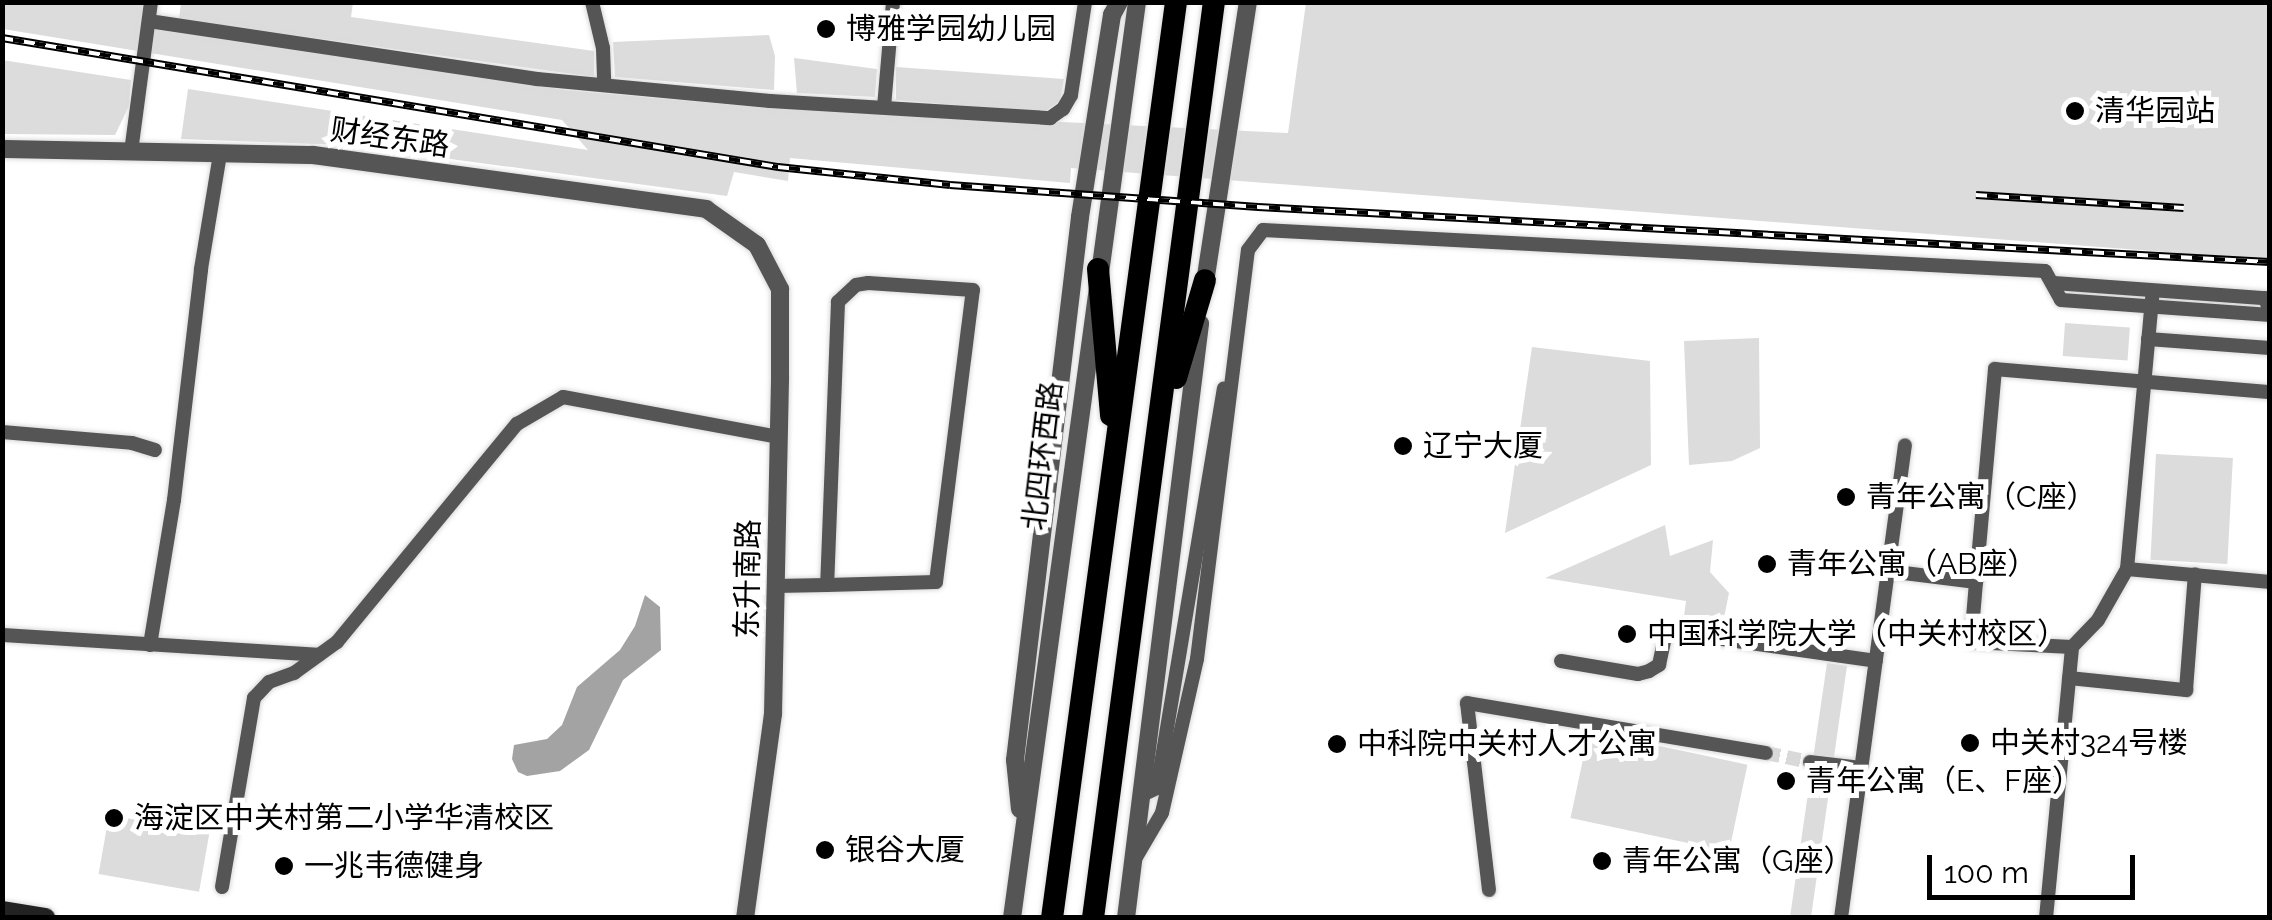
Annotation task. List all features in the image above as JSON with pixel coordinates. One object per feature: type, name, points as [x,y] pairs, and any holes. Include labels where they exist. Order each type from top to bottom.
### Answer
[{"type":"highway","points":[[1052,918],[1176,2]]},
{"type":"highway","points":[[1093,918],[1214,2]]},
{"type":"highway","points":[[1098,269],[1115,458]]},
{"type":"highway","points":[[1156,443],[1205,280]]},
{"type":"main road","points":[[2,910],[44,918]]},
{"type":"street","points":[[131,152],[152,2]]},
{"type":"street","points":[[592,2],[602,48],[604,85]]},
{"type":"street","points":[[884,108],[892,2]]},
{"type":"street","points":[[149,20],[604,85],[1050,118],[1063,109],[1071,95],[1085,2]]},
{"type":"street","points":[[1024,836],[1015,760],[1080,217],[1112,15],[1118,2]]},
{"type":"street","name":"北四环西路","points":[[1012,918],[1137,2]]},
{"type":"street","points":[[1126,918],[1205,280],[1248,2]]},
{"type":"street","name":"财经东路","points":[[2,149],[313,156],[706,210],[757,245]]},
{"type":"street","points":[[150,645],[174,500],[201,269],[220,154]]},
{"type":"street","points":[[1132,863],[1162,813],[1196,659],[1248,250],[1263,230],[2044,271],[2061,300],[2151,309],[2270,313],[2265,298],[2054,284]]},
{"type":"street","name":"东升南路","points":[[746,918],[773,714],[779,437],[780,289],[757,245]]},
{"type":"street","points":[[776,586],[828,585],[936,582],[973,290],[868,282],[856,285],[838,302],[828,585]]},
{"type":"street","points":[[2046,918],[2072,647],[2098,620],[2128,569],[2153,291]]},
{"type":"street","points":[[2148,338],[2270,348]]},
{"type":"street","points":[[1140,796],[1156,788],[1220,403],[1233,354]]},
{"type":"street","points":[[2072,647],[1971,642],[1995,368],[2270,392]]},
{"type":"street","points":[[222,887],[254,698],[268,682],[294,673],[337,642],[517,424],[545,404],[563,397],[779,437]]},
{"type":"street","points":[[2,432],[132,443],[155,450]]},
{"type":"street","points":[[1841,918],[1905,445]]},
{"type":"street","points":[[2128,569],[2270,582]]},
{"type":"street","points":[[1888,571],[1976,582]]},
{"type":"street","points":[[2069,678],[2186,690],[2195,574]]},
{"type":"street","points":[[1561,661],[1638,674],[1649,671],[1659,665],[1666,631],[1876,661]]},
{"type":"street","points":[[2,635],[319,655]]},
{"type":"street","points":[[1489,890],[1467,703],[1766,754]]},
{"type":"street","points":[[1810,762],[1861,768]]},
{"type":"shaded area","points":[[2,3],[144,3],[142,24],[564,90],[771,108],[1288,133],[1306,3],[2269,3],[2269,260],[1071,168],[1070,183],[790,158],[788,181],[734,172],[727,196],[347,145],[181,139],[188,89],[588,150],[562,120],[3,29]]},
{"type":"shaded area","points":[[181,3],[353,3],[351,17],[594,51],[594,77],[179,19]]},
{"type":"shaded area","points":[[769,35],[775,56],[774,90],[615,77],[613,42]]},
{"type":"shaded area","points":[[794,58],[877,69],[875,97],[797,93]]},
{"type":"shaded area","points":[[2,60],[131,80],[129,106],[115,135],[3,134]]},
{"type":"shaded area","points":[[896,67],[1064,79],[1060,101],[1044,112],[896,100]]},
{"type":"shaded area","points":[[2065,323],[2130,328],[2128,360],[2063,356]]},
{"type":"shaded area","points":[[1759,338],[1760,448],[1732,461],[1689,465],[1684,341]]},
{"type":"shaded area","points":[[1532,347],[1650,361],[1651,465],[1505,533]]},
{"type":"shaded area","points":[[2156,454],[2233,458],[2227,564],[2150,560]]},
{"type":"shaded area","points":[[1665,525],[1670,556],[1713,540],[1710,572],[1729,593],[1723,623],[1684,616],[1686,601],[1545,578]]},
{"type":"shaded area","points":[[645,595],[660,607],[661,650],[623,680],[589,750],[560,771],[527,776],[518,772],[512,759],[514,745],[547,739],[562,725],[577,687],[620,650],[635,626]]},
{"type":"shaded area","points":[[1827,663],[1847,666],[1811,917],[1797,918],[1790,917]]},
{"type":"shaded area","points":[[1589,731],[1747,765],[1729,852],[1570,818]]},
{"type":"shaded area","points":[[109,815],[209,833],[199,892],[99,874]]},
{"type":"tunnel","points":[[1766,753],[1810,762]]},
{"type":"railway","points":[[2,38],[778,167],[950,185],[1258,207],[2270,262]]},
{"type":"railway","points":[[1976,195],[2184,208]]},
{"type":"place","name":"博雅学园幼儿园","points":[[826,29]]},
{"type":"place","name":"清华园站","points":[[2075,111]]},
{"type":"place","name":"辽宁大厦","points":[[1403,446]]},
{"type":"place","name":"青年公寓（C座）","points":[[1846,497]]},
{"type":"place","name":"青年公寓（AB座）","points":[[1767,564]]},
{"type":"place","name":"中国科学院大学（中关村校区）","points":[[1627,634]]},
{"type":"place","name":"中关村324号楼","points":[[1970,743]]},
{"type":"place","name":"中科院中关村人才公寓","points":[[1337,744]]},
{"type":"place","name":"青年公寓（E、F座）","points":[[1786,781]]},
{"type":"place","name":"海淀区中关村第二小学华清校区","points":[[114,818]]},
{"type":"place","name":"银谷大厦","points":[[825,850]]},
{"type":"place","name":"青年公寓（G座）","points":[[1602,861]]},
{"type":"place","name":"一兆韦德健身","points":[[284,866]]}]
